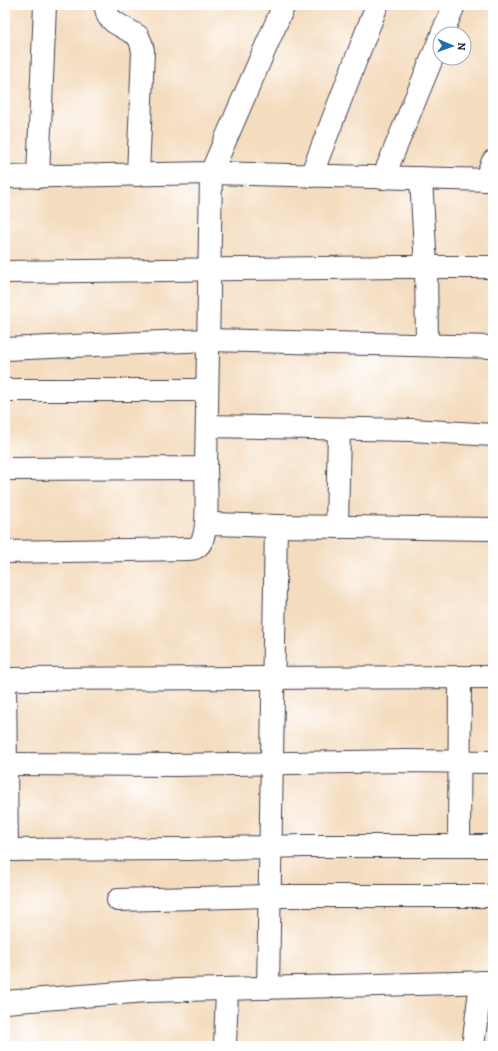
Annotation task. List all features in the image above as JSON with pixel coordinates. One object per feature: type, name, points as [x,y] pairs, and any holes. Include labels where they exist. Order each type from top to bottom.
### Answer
[{"type":"street","points":[[38,177],[45,5]]},
{"type":"street","points":[[105,5],[108,16],[114,22],[138,36],[142,47],[138,175]]},
{"type":"street","points":[[5,552],[189,550],[198,546],[203,538],[206,526],[211,173],[284,5]]},
{"type":"street","points":[[311,176],[377,5]]},
{"type":"street","points":[[445,26],[454,5]]},
{"type":"street","points":[[383,178],[432,59]]},
{"type":"street","points":[[5,177],[211,173],[421,178],[490,174]]},
{"type":"street","points":[[421,178],[426,267],[427,344]]},
{"type":"street","points":[[5,272],[493,267]]},
{"type":"street","points":[[5,349],[208,340],[493,346]]},
{"type":"street","points":[[5,390],[207,390]]},
{"type":"street","points":[[207,426],[412,430],[493,435]]},
{"type":"street","points":[[337,527],[339,429]]},
{"type":"street","points":[[5,469],[206,468]]},
{"type":"street","points":[[206,526],[214,524],[493,529]]},
{"type":"street","points":[[268,988],[276,526]]},
{"type":"street","points":[[459,846],[460,677]]},
{"type":"street","points":[[5,679],[493,677]]},
{"type":"street","points":[[5,684],[6,850],[493,846]]},
{"type":"street","points":[[5,764],[175,765],[493,762]]},
{"type":"street","points":[[118,900],[269,896],[493,896]]},
{"type":"street","points":[[5,1002],[146,991],[487,982],[473,1046]]},
{"type":"street","points":[[225,1046],[227,989]]}]
